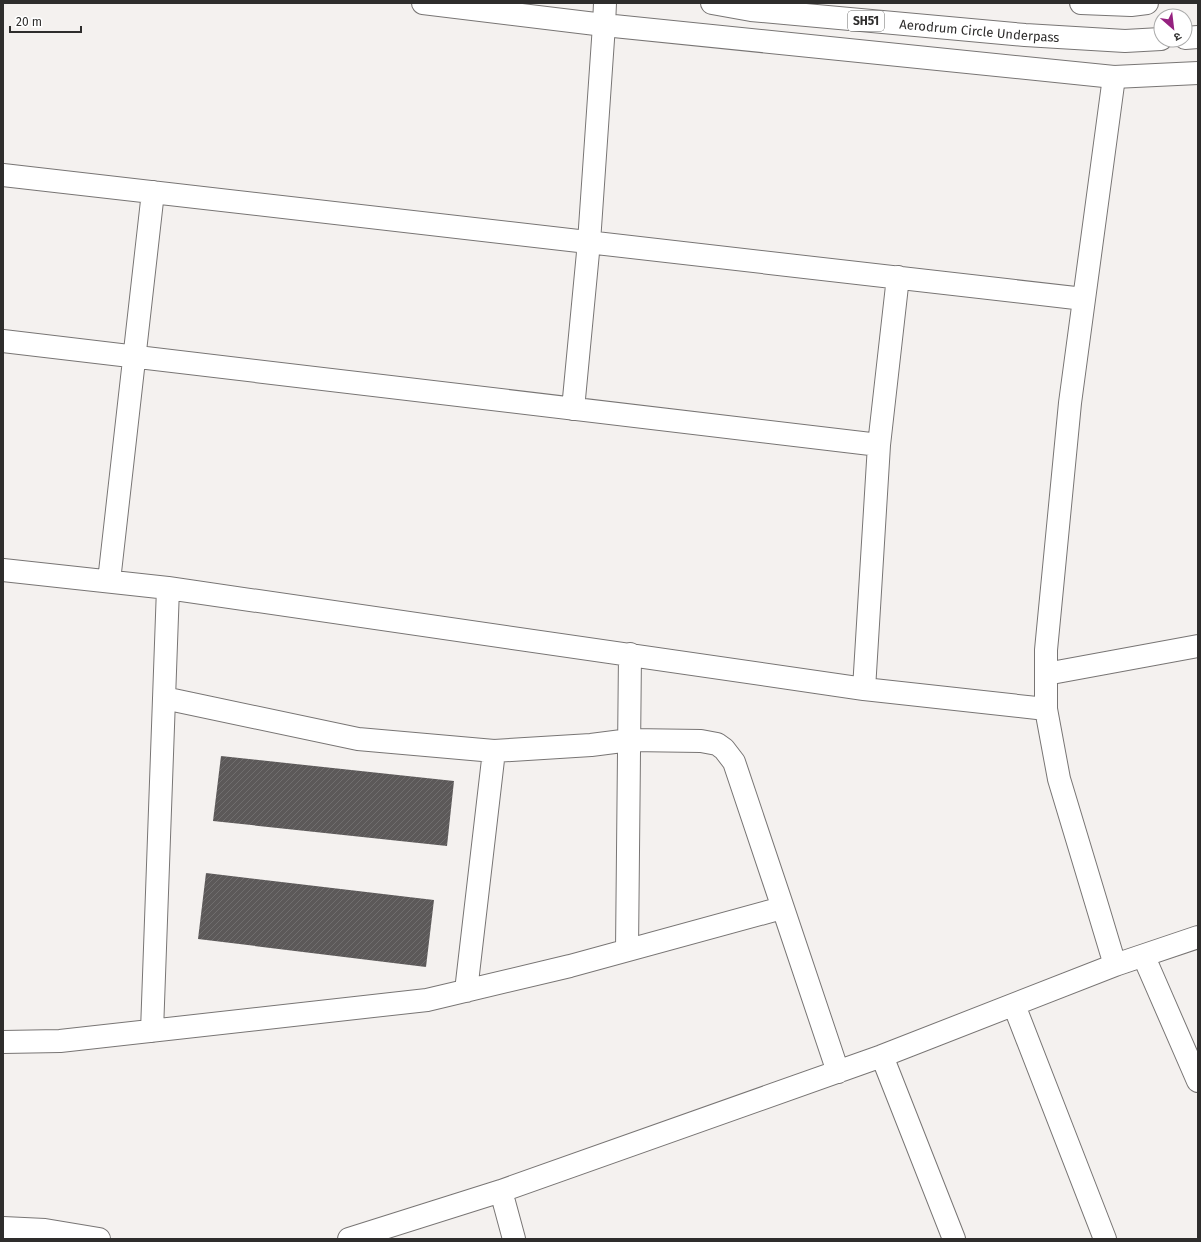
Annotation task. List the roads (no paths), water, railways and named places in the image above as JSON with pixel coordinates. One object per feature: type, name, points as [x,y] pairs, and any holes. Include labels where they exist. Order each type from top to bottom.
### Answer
[{"type":"street","points":[[423,3],[604,25],[1114,77],[1198,73]]},
{"type":"street","points":[[573,409],[589,242],[606,3]]},
{"type":"street","name":"Aerodrum Circle Underpass","points":[[712,3],[751,10],[1024,35],[1125,41],[1153,39]]},
{"type":"street","points":[[1081,3],[1131,5],[1147,3]]},
{"type":"street","points":[[1114,77],[1070,403],[1046,650],[1046,709],[1059,779],[1115,965]]},
{"type":"street","points":[[3,175],[1084,298]]},
{"type":"street","points":[[109,582],[153,192]]},
{"type":"street","points":[[864,689],[879,445],[898,277]]},
{"type":"street","points":[[3,341],[879,445]]},
{"type":"street","points":[[3,570],[168,588],[864,689],[1046,709]]},
{"type":"street","points":[[152,1031],[168,588]]},
{"type":"street","points":[[1046,674],[1198,646]]},
{"type":"street","points":[[627,950],[630,654]]},
{"type":"street","points":[[164,698],[358,739],[494,751],[590,745],[630,740],[701,741],[717,744],[724,749],[734,762],[838,1072]]},
{"type":"street","points":[[466,991],[494,751]]},
{"type":"street","points":[[3,1042],[60,1041],[420,1001],[570,966],[782,908]]},
{"type":"street","points":[[349,1239],[501,1191],[838,1072],[1115,965],[1198,937]]},
{"type":"street","points":[[1144,956],[1197,1076]]},
{"type":"street","points":[[1014,1005],[1105,1239]]},
{"type":"street","points":[[882,1056],[954,1239]]},
{"type":"street","points":[[501,1191],[514,1239]]},
{"type":"street","points":[[3,1228],[47,1235],[98,1239]]}]
